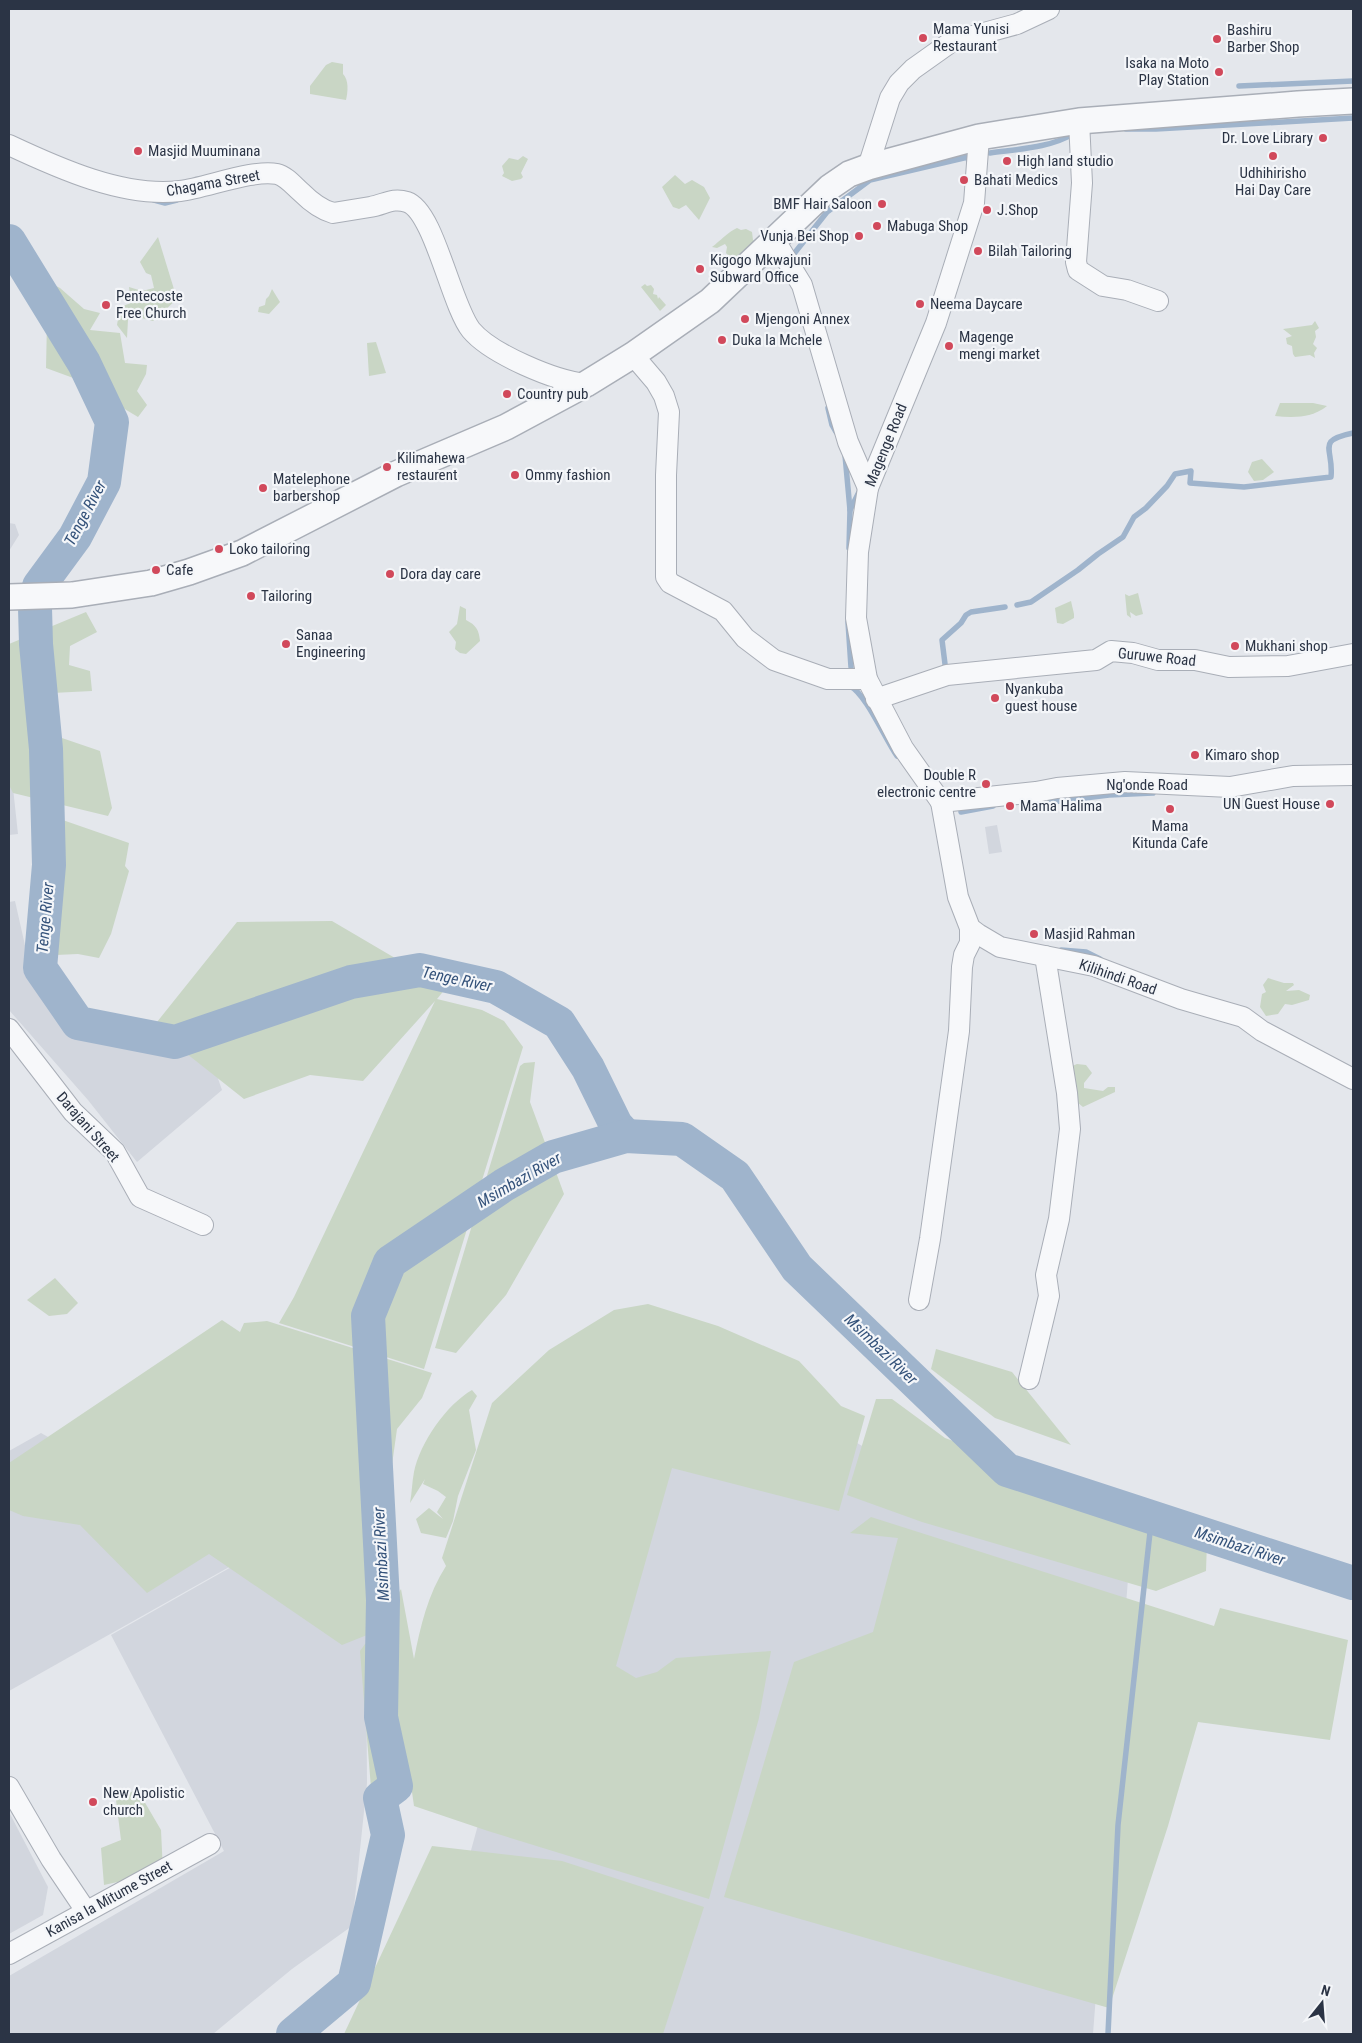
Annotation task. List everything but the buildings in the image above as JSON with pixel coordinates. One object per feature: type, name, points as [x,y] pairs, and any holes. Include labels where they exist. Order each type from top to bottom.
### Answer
[{"type":"street","points":[[868,167],[890,98],[899,83],[913,69],[951,42],[1017,24],[1049,9]]},
{"type":"street","points":[[9,596],[72,595],[151,583],[242,553],[396,474],[506,426],[586,384],[633,355],[710,301],[830,187],[849,174],[868,167],[979,138],[1079,121],[1353,101]]},
{"type":"street","points":[[1079,121],[1082,183],[1076,262],[1078,270],[1104,286],[1127,290],[1158,301]]},
{"type":"street","name":"Magenge Road","points":[[941,802],[903,748],[867,679],[856,618],[858,552],[868,488],[936,323],[974,203],[979,138]]},
{"type":"street","name":"Chagama Street","points":[[9,145],[86,178],[153,193],[190,189],[253,174],[278,174],[302,193],[333,213],[373,207],[390,200],[409,203],[417,210],[427,227],[445,269],[459,311],[471,330],[485,343],[522,363],[543,372],[586,384]]},
{"type":"street","points":[[774,239],[802,285],[848,442],[868,488]]},
{"type":"street","points":[[633,355],[656,382],[664,396],[669,412],[666,475],[666,577],[670,583],[723,611],[744,638],[774,660],[828,679],[867,679]]},
{"type":"street","name":"Guruwe Road","points":[[876,699],[947,675],[1096,660],[1111,651],[1133,653],[1158,660],[1195,660],[1230,667],[1288,666],[1353,654]]},
{"type":"street","name":"Ng'onde Road","points":[[941,802],[1125,782],[1230,787],[1293,776],[1353,775]]},
{"type":"street","points":[[919,1300],[934,1211],[959,1031],[962,967],[964,955],[970,943],[970,928],[958,897],[941,802]]},
{"type":"street","name":"Kilihindi Road","points":[[970,928],[1000,947],[1094,966],[1181,999],[1243,1017],[1262,1032],[1353,1079]]},
{"type":"street","points":[[1030,1379],[1049,1296],[1046,1276],[1059,1219],[1070,1129],[1067,1093],[1045,956]]},
{"type":"street","name":"Darajani Street","points":[[9,1029],[72,1112],[115,1152],[140,1197],[202,1225]]},
{"type":"street","points":[[9,1787],[51,1859],[86,1911]]},
{"type":"street","name":"Kanisa la Mitume Street","points":[[9,1954],[210,1844]]},
{"type":"shaded area","points":[[9,523],[15,524],[19,535],[9,551]]},
{"type":"shaded area","points":[[9,751],[18,834],[9,835]]},
{"type":"shaded area","points":[[997,825],[1002,852],[989,854],[985,827]]},
{"type":"shaded area","points":[[15,901],[31,972],[71,1032],[208,1050],[222,1090],[137,1162],[88,1100],[9,1010],[9,902]]},
{"type":"shaded area","points":[[768,1390],[884,1459],[1129,1566],[1093,2034],[364,2034],[467,1865],[498,1752],[565,1393]]},
{"type":"shaded area","points":[[41,1433],[254,1553],[9,1691],[9,1451]]},
{"type":"shaded area","points":[[281,1539],[366,1629],[367,1783],[352,1926],[292,1969],[213,2034],[9,2034],[9,1976],[224,1851],[111,1635]]},
{"type":"shaded area","points":[[9,1812],[48,1887],[43,1915],[9,1934]]},
{"type":"green space","points":[[332,62],[343,64],[343,74],[348,86],[346,100],[310,94],[310,86],[326,65]]},
{"type":"green space","points":[[523,156],[528,159],[521,173],[523,177],[521,179],[512,181],[502,176],[504,173],[502,166],[509,158],[518,160]]},
{"type":"green space","points":[[675,175],[685,184],[692,180],[704,187],[710,198],[699,220],[686,205],[679,209],[673,207],[662,187]]},
{"type":"green space","points":[[737,228],[752,232],[753,240],[757,243],[742,258],[739,254],[736,257],[730,258],[726,253],[727,247],[725,244],[717,248],[712,247],[727,234]]},
{"type":"green space","points":[[158,237],[177,299],[153,321],[138,317],[128,320],[127,338],[117,325],[120,307],[131,303],[129,287],[142,291],[154,288],[151,275],[146,273],[140,262]]},
{"type":"green space","points":[[52,284],[60,288],[84,309],[100,313],[90,330],[120,333],[125,363],[147,365],[146,374],[137,391],[147,405],[138,417],[118,405],[109,410],[97,404],[88,399],[76,379],[46,368],[47,322],[38,299]]},
{"type":"green space","points":[[645,284],[647,286],[651,285],[654,289],[653,294],[657,295],[658,299],[659,297],[666,305],[660,311],[641,287]]},
{"type":"green space","points":[[272,289],[280,302],[269,314],[258,312],[259,307],[265,305]]},
{"type":"green space","points":[[1315,321],[1319,328],[1315,331],[1316,337],[1313,344],[1317,348],[1314,353],[1315,358],[1310,355],[1295,357],[1292,346],[1287,344],[1286,338],[1292,336],[1283,329],[1312,325]]},
{"type":"green space","points":[[376,342],[386,373],[369,376],[367,343]]},
{"type":"green space","points":[[1280,403],[1313,403],[1327,406],[1309,415],[1275,416]]},
{"type":"green space","points":[[1262,459],[1274,472],[1263,480],[1254,481],[1248,472],[1252,462]]},
{"type":"green space","points":[[1138,593],[1143,614],[1136,616],[1130,612],[1131,618],[1127,615],[1125,594],[1129,596]]},
{"type":"green space","points":[[1071,601],[1074,618],[1063,624],[1057,623],[1055,608]]},
{"type":"green space","points":[[460,606],[466,609],[466,620],[475,626],[480,637],[480,641],[466,654],[460,653],[455,649],[456,642],[449,632],[457,624]]},
{"type":"green space","points":[[86,612],[97,632],[70,646],[69,665],[90,671],[92,691],[52,693],[59,737],[100,751],[112,808],[108,816],[13,793],[9,785],[9,644]]},
{"type":"green space","points":[[54,817],[129,843],[125,866],[129,871],[111,934],[99,958],[78,954],[56,955],[34,943],[33,902],[39,857]]},
{"type":"green space","points":[[332,921],[446,988],[437,999],[482,1010],[504,1021],[523,1047],[424,1369],[279,1323],[294,1297],[435,1001],[363,1081],[310,1075],[244,1099],[153,1027],[237,922]]},
{"type":"green space","points":[[1268,978],[1284,983],[1293,983],[1294,985],[1286,991],[1299,990],[1310,995],[1309,1000],[1292,1005],[1285,1004],[1278,1014],[1266,1016],[1260,1007],[1262,994],[1266,992],[1263,985]]},
{"type":"green space","points":[[535,1062],[530,1102],[564,1194],[506,1295],[456,1353],[435,1348],[520,1066],[524,1063]]},
{"type":"green space","points":[[1077,1064],[1086,1065],[1092,1073],[1084,1083],[1084,1088],[1103,1091],[1108,1087],[1115,1087],[1115,1092],[1083,1107],[1072,1098],[1070,1067]]},
{"type":"green space","points":[[55,1278],[78,1303],[67,1314],[49,1316],[27,1300]]},
{"type":"green space","points":[[648,1304],[718,1326],[799,1361],[841,1406],[865,1416],[839,1511],[672,1468],[616,1666],[636,1678],[657,1672],[676,1658],[771,1651],[759,1718],[709,1899],[488,1831],[414,1806],[410,1778],[394,1798],[371,1788],[360,1651],[383,1619],[401,1589],[414,1659],[426,1611],[434,1588],[446,1566],[442,1558],[492,1403],[549,1350],[614,1310]]},
{"type":"green space","points":[[222,1320],[240,1332],[244,1323],[267,1321],[432,1373],[422,1398],[397,1429],[390,1479],[375,1553],[371,1554],[369,1565],[381,1601],[367,1635],[342,1645],[209,1554],[147,1593],[80,1525],[23,1516],[9,1510],[9,1463]]},
{"type":"green space","points":[[936,1349],[1012,1372],[1071,1445],[995,1418],[931,1369]]},
{"type":"green space","points":[[472,1390],[477,1396],[469,1410],[476,1450],[458,1496],[453,1521],[446,1538],[421,1533],[416,1519],[429,1508],[443,1519],[437,1512],[446,1497],[423,1484],[425,1479],[410,1503],[417,1461],[428,1437],[444,1415]]},
{"type":"green space","points":[[876,1399],[892,1399],[945,1438],[1044,1474],[1120,1511],[1207,1542],[1206,1571],[1156,1591],[922,1522],[847,1495]]},
{"type":"green space","points":[[871,1517],[1214,1626],[1220,1608],[1348,1640],[1330,1740],[1198,1722],[1168,1826],[1109,2008],[724,1897],[794,1662],[873,1632],[898,1538],[850,1533]]},
{"type":"green space","points":[[137,1789],[161,1830],[163,1872],[104,1885],[101,1848],[121,1840],[116,1800]]},
{"type":"green space","points":[[432,1846],[562,1861],[704,1907],[663,2034],[344,2034]]},
{"type":"waterway","points":[[1239,86],[1353,81]]},
{"type":"waterway","points":[[1126,129],[1353,118]]},
{"type":"waterway","points":[[990,153],[1045,145],[1075,133]]},
{"type":"waterway","points":[[793,255],[827,212],[870,180],[968,157],[969,163]]},
{"type":"waterway","points":[[154,200],[165,203],[177,200]]},
{"type":"waterway","name":"Tenge River","points":[[9,241],[84,363],[112,422],[104,482],[75,537],[39,586],[35,608],[36,644],[46,749],[49,865],[40,968],[78,1023],[175,1042],[351,982],[420,970],[496,987],[559,1023],[588,1068],[616,1125],[626,1136]]},
{"type":"waterway","points":[[828,408],[832,425],[836,432]]},
{"type":"waterway","points":[[1017,605],[1031,602],[1123,537],[1134,517],[1146,508],[1167,486],[1175,474],[1191,471],[1190,483],[1244,487],[1331,477],[1330,443],[1334,439],[1353,433]]},
{"type":"waterway","points":[[845,455],[850,510],[849,548]]},
{"type":"waterway","points":[[850,510],[859,492]]},
{"type":"waterway","points":[[946,672],[942,640],[971,612],[1005,607]]},
{"type":"waterway","points":[[848,622],[851,667]]},
{"type":"waterway","points":[[850,686],[869,707],[897,756]]},
{"type":"waterway","points":[[1043,801],[1052,802],[1109,795],[1153,793]]},
{"type":"waterway","points":[[961,812],[993,806]]},
{"type":"waterway","points":[[1061,950],[1086,952],[1100,959]]},
{"type":"waterway","name":"Msimbazi River","points":[[293,2034],[354,1983],[388,1835],[380,1798],[396,1786],[381,1717],[383,1600],[368,1316],[390,1262],[504,1185],[553,1157],[626,1136],[682,1139],[735,1176],[797,1268],[1007,1470],[1353,1583]]},
{"type":"waterway","points":[[1108,2034],[1118,1825],[1152,1514],[1150,1516]]},
{"type":"place","name":"Mama Yunisi Restaurant","points":[[923,38]]},
{"type":"place","name":"Bashiru Barber Shop","points":[[1217,39]]},
{"type":"place","name":"Isaka na Moto Play Station","points":[[1219,72]]},
{"type":"place","name":"Dr. Love Library","points":[[1323,138]]},
{"type":"place","name":"Masjid Muuminana","points":[[138,151]]},
{"type":"place","name":"Udhihirisho Hai Day Care","points":[[1273,156]]},
{"type":"place","name":"High land studio","points":[[1007,161]]},
{"type":"place","name":"Bahati Medics","points":[[964,180]]},
{"type":"place","name":"BMF Hair Saloon","points":[[882,204]]},
{"type":"place","name":"J.Shop","points":[[987,210]]},
{"type":"place","name":"Mabuga Shop","points":[[877,226]]},
{"type":"place","name":"Vunja Bei Shop","points":[[859,236]]},
{"type":"place","name":"Bilah Tailoring","points":[[978,251]]},
{"type":"place","name":"Kigogo Mkwajuni Subward Office","points":[[700,269]]},
{"type":"place","name":"Neema Daycare","points":[[920,304]]},
{"type":"place","name":"Pentecoste Free Church","points":[[106,305]]},
{"type":"place","name":"Mjengoni Annex","points":[[745,319]]},
{"type":"place","name":"Duka la Mchele","points":[[722,340]]},
{"type":"place","name":"Magenge mengi market","points":[[949,346]]},
{"type":"place","name":"Country pub","points":[[507,394]]},
{"type":"place","name":"Kilimahewa restaurent","points":[[387,467]]},
{"type":"place","name":"Ommy fashion","points":[[515,475]]},
{"type":"place","name":"Matelephone barbershop","points":[[263,488]]},
{"type":"place","name":"Loko tailoring","points":[[219,549]]},
{"type":"place","name":"Cafe","points":[[156,570]]},
{"type":"place","name":"Dora day care","points":[[390,574]]},
{"type":"place","name":"Tailoring","points":[[251,596]]},
{"type":"place","name":"Sanaa Engineering","points":[[286,644]]},
{"type":"place","name":"Mukhani shop","points":[[1235,646]]},
{"type":"place","name":"Nyankuba guest house","points":[[995,698]]},
{"type":"place","name":"Kimaro shop","points":[[1195,755]]},
{"type":"place","name":"Double R electronic centre","points":[[986,784]]},
{"type":"place","name":"UN Guest House","points":[[1330,804]]},
{"type":"place","name":"Mama Halima","points":[[1010,806]]},
{"type":"place","name":"Mama Kitunda Cafe","points":[[1170,809]]},
{"type":"place","name":"Masjid Rahman","points":[[1034,934]]},
{"type":"place","name":"New Apolistic church","points":[[93,1802]]}]
